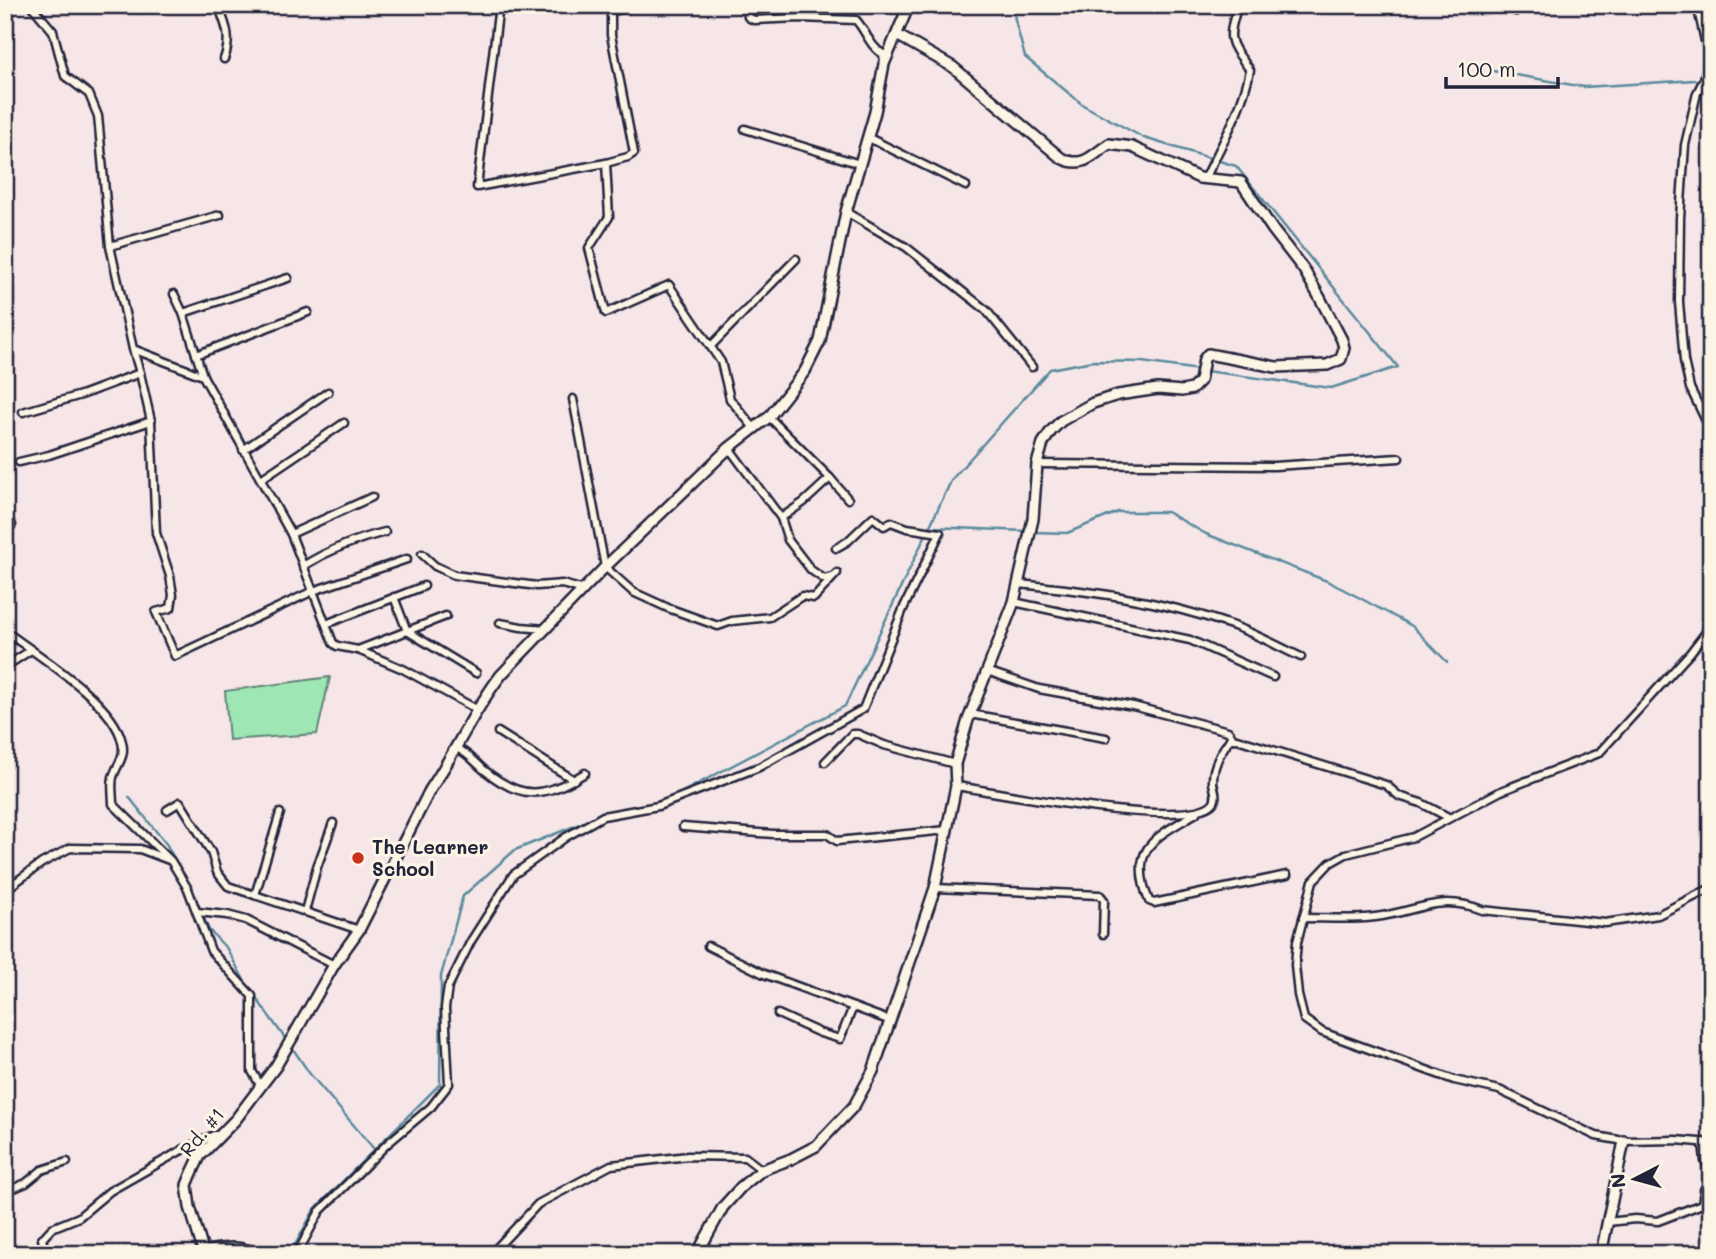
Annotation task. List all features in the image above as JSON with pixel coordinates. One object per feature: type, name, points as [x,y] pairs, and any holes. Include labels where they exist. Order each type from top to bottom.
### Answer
[{"type":"street","points":[[31,5],[53,32],[65,76],[89,94],[98,116],[110,246],[151,421],[156,533],[170,576],[173,595],[171,608],[156,612],[176,656],[313,591],[407,559]]},
{"type":"street","points":[[218,5],[228,29],[229,40],[224,59]]},
{"type":"street","points":[[499,5],[477,187],[606,163],[634,153],[611,35],[611,11]]},
{"type":"street","points":[[603,5],[611,11],[643,5]]},
{"type":"street","points":[[746,5],[748,17],[754,20],[856,20],[866,31],[874,50],[883,54],[884,64]]},
{"type":"street","name":"Rd. #1","points":[[204,1252],[193,1221],[187,1185],[200,1156],[236,1119],[291,1042],[334,965],[359,930],[430,790],[501,675],[605,567],[729,448],[769,417],[805,371],[820,341],[846,212],[884,64],[908,5]]},
{"type":"street","points":[[1205,178],[1247,87],[1250,70],[1230,43],[1231,27],[1238,5]]},
{"type":"street","points":[[1504,5],[1516,10],[1521,5]]},
{"type":"street","points":[[1697,5],[1709,59],[1697,93],[1685,145],[1680,218],[1679,302],[1684,361],[1690,388],[1711,432]]},
{"type":"street","points":[[697,1254],[723,1207],[741,1187],[762,1170],[816,1146],[854,1106],[873,1071],[935,888],[956,786],[955,764],[970,714],[1014,602],[1030,531],[1038,464],[1043,443],[1051,431],[1073,412],[1118,395],[1158,389],[1182,391],[1192,388],[1200,381],[1204,359],[1209,354],[1276,367],[1327,365],[1340,359],[1344,348],[1338,330],[1304,270],[1241,182],[1199,178],[1132,147],[1109,144],[1081,163],[1073,164],[1061,158],[953,67],[897,35]]},
{"type":"street","points":[[745,129],[860,164]]},
{"type":"street","points":[[867,136],[966,186]]},
{"type":"street","points":[[606,163],[609,217],[589,248],[606,313],[668,285],[721,362],[730,399],[754,428]]},
{"type":"street","points":[[846,212],[906,247],[986,310],[1032,367]]},
{"type":"street","points":[[110,246],[220,215]]},
{"type":"street","points":[[711,346],[796,259]]},
{"type":"street","points":[[183,313],[288,278]]},
{"type":"street","points":[[174,294],[183,313],[203,376],[291,534],[331,638],[337,646],[358,650],[403,669],[478,710]]},
{"type":"street","points":[[196,355],[308,312]]},
{"type":"street","points":[[133,349],[203,376]]},
{"type":"street","points":[[23,412],[81,395],[139,373]]},
{"type":"street","points":[[243,450],[328,392]]},
{"type":"street","points":[[573,399],[605,567],[633,592],[718,626],[732,621],[770,617],[802,596],[814,598],[835,575],[824,579],[811,570],[788,540],[781,518],[729,448]]},
{"type":"street","points":[[769,417],[848,499]]},
{"type":"street","points":[[19,462],[49,455],[151,421]]},
{"type":"street","points":[[261,479],[344,424]]},
{"type":"street","points":[[1038,464],[1274,466],[1399,458]]},
{"type":"street","points":[[781,518],[804,502],[830,478]]},
{"type":"street","points":[[291,534],[372,496]]},
{"type":"street","points":[[297,1254],[320,1211],[387,1144],[431,1107],[449,1084],[445,1008],[448,986],[471,941],[513,875],[565,836],[603,817],[658,806],[759,767],[863,709],[904,607],[940,533],[907,528],[891,522],[884,526],[873,517],[848,541],[836,548]]},
{"type":"street","points":[[303,566],[323,553],[385,532]]},
{"type":"street","points":[[422,554],[442,570],[454,575],[537,586],[562,584],[584,590]]},
{"type":"street","points":[[1018,584],[1094,591],[1170,607],[1230,624],[1301,657]]},
{"type":"street","points":[[326,624],[424,586]]},
{"type":"street","points":[[394,597],[407,631],[476,673]]},
{"type":"street","points":[[1014,602],[1190,640],[1273,677]]},
{"type":"street","points":[[358,650],[446,615]]},
{"type":"street","points":[[500,623],[548,629]]},
{"type":"street","points":[[1608,1222],[1635,1219],[1658,1221],[1702,1204],[1704,1190],[1711,1177],[1706,1161],[1707,1142],[1624,1141],[1596,1136],[1499,1090],[1454,1080],[1322,1032],[1304,1019],[1298,995],[1295,965],[1303,918],[1314,881],[1330,863],[1346,854],[1414,837],[1501,791],[1599,753],[1690,653],[1711,626]]},
{"type":"street","points":[[5,631],[84,689],[109,716],[122,740],[122,760],[112,778],[113,804],[170,861],[188,889],[211,951],[252,996],[253,1071],[261,1087]]},
{"type":"street","points":[[5,667],[31,650]]},
{"type":"street","points":[[987,671],[1039,689],[1133,706],[1228,731],[1234,739]]},
{"type":"street","points":[[970,714],[1106,738]]},
{"type":"street","points":[[498,732],[574,780]]},
{"type":"street","points":[[825,762],[852,734],[858,734],[884,745],[955,764]]},
{"type":"street","points":[[1287,875],[1154,903],[1149,901],[1144,884],[1142,858],[1147,846],[1212,804],[1215,800],[1213,775],[1220,752],[1230,739],[1252,742],[1386,785],[1399,796],[1435,809],[1448,817]]},
{"type":"street","points":[[456,748],[497,779],[523,792],[550,792],[585,773]]},
{"type":"street","points":[[956,786],[1144,814],[1197,812]]},
{"type":"street","points":[[167,810],[180,802],[211,852],[218,872],[228,886],[359,930]]},
{"type":"street","points":[[255,895],[280,813]]},
{"type":"street","points":[[305,911],[333,823]]},
{"type":"street","points":[[683,827],[773,834],[827,834],[838,841],[947,830]]},
{"type":"street","points":[[5,890],[42,863],[70,848],[140,849],[170,861]]},
{"type":"street","points":[[935,888],[1100,895],[1104,900],[1102,934]]},
{"type":"street","points":[[1303,918],[1378,917],[1439,902],[1464,903],[1482,910],[1605,923],[1658,915],[1711,888]]},
{"type":"street","points":[[197,912],[246,920],[334,965]]},
{"type":"street","points":[[708,946],[764,974],[891,1021]]},
{"type":"street","points":[[778,1014],[840,1039],[853,1007]]},
{"type":"street","points":[[30,1254],[45,1250],[42,1239],[52,1228],[79,1217],[110,1191],[182,1150],[214,1135],[220,1135]]},
{"type":"street","points":[[1601,1254],[1624,1141]]},
{"type":"street","points":[[491,1254],[538,1204],[611,1165],[688,1156],[745,1157],[762,1170]]},
{"type":"street","points":[[5,1192],[26,1183],[42,1170],[67,1162]]},
{"type":"street","points":[[204,1252],[232,1246],[246,1247],[259,1254]]},
{"type":"green space","points":[[330,677],[317,734],[229,740],[225,691]]},
{"type":"waterway","points":[[1013,5],[1025,57],[1083,105],[1144,138],[1236,166],[1398,367],[1331,388],[1206,371]]},
{"type":"waterway","points":[[1493,71],[1584,87],[1711,79]]},
{"type":"waterway","points":[[671,798],[845,706],[952,479],[1050,369],[1093,361],[1142,362],[1199,370]]},
{"type":"waterway","points":[[1033,532],[1067,533],[1118,512],[1167,512],[1206,534],[1327,581],[1358,597],[1412,626],[1447,662]]},
{"type":"waterway","points":[[932,527],[1027,531]]},
{"type":"waterway","points":[[129,797],[167,845],[185,879]]},
{"type":"waterway","points":[[290,1254],[314,1210],[440,1084],[441,976],[463,896],[515,850],[597,817]]},
{"type":"waterway","points":[[193,894],[209,930],[227,949],[248,987]]},
{"type":"waterway","points":[[254,995],[287,1041]]},
{"type":"waterway","points":[[291,1046],[310,1074],[374,1149]]},
{"type":"place","name":"The Learner School","points":[[358,858]]}]
